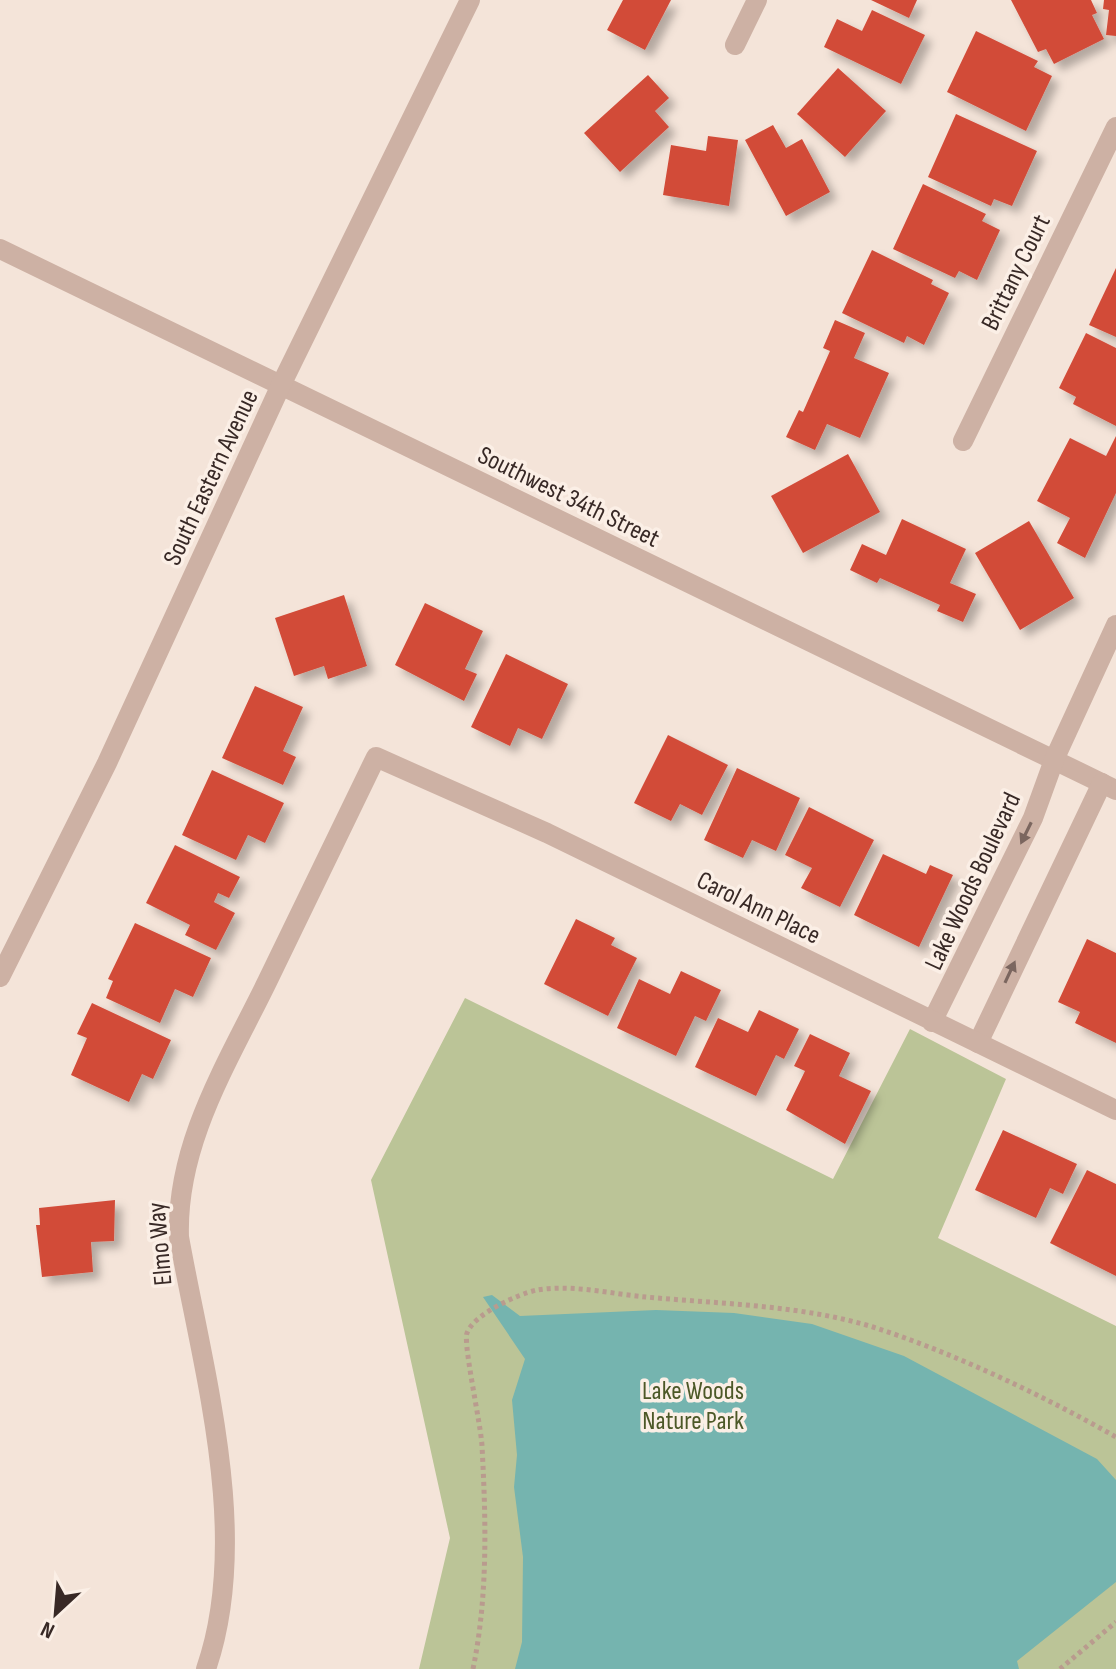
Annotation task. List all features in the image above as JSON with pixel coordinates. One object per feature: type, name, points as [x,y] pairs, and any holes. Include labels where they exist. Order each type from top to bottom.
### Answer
[{"type":"street","name":"South Eastern Avenue","points":[[0,977],[107,763],[281,385],[470,0]]},
{"type":"street","points":[[735,45],[757,0]]},
{"type":"street","name":"Brittany Court","points":[[963,441],[1116,127]]},
{"type":"street","name":"Southwest 34th Street","points":[[0,249],[1109,786]]},
{"type":"street","name":"Lake Woods Boulevard","points":[[932,1022],[1033,818],[1054,760],[1116,625]]},
{"type":"street","name":"Carol Ann Place","points":[[376,757],[547,833],[1116,1110]]},
{"type":"street","name":"Elmo Way","points":[[206,1669],[220,1609],[222,1481],[179,1237],[178,1200],[183,1169],[206,1108],[376,757]]},
{"type":"street","points":[[978,1043],[1109,786]]},
{"type":"path","points":[[473,1669],[486,1574],[482,1447],[477,1397],[464,1342],[473,1322],[536,1290],[759,1306],[853,1322],[890,1333],[981,1371],[1116,1437]]},
{"type":"path","points":[[1060,1669],[1116,1622]]},
{"type":"green space","name":"Lake Woods Nature Park","points":[[465,998],[833,1179],[910,1029],[1006,1079],[938,1238],[1116,1326],[1116,1669],[419,1669],[450,1538],[371,1180]]},
{"type":"water","points":[[492,1295],[520,1316],[656,1310],[734,1313],[812,1324],[904,1356],[1097,1459],[1116,1480],[1116,1582],[1017,1661],[1019,1669],[515,1669],[522,1642],[523,1557],[514,1487],[517,1455],[512,1400],[525,1359],[483,1297]]},
{"type":"building","points":[[623,0],[671,0],[645,50],[607,30]]},
{"type":"building","points":[[871,0],[917,0],[909,18]]},
{"type":"building","points":[[1011,0],[1091,0],[1097,13],[1092,15],[1104,39],[1054,64],[1046,49],[1038,52]]},
{"type":"building","points":[[1104,0],[1116,0],[1116,36],[1106,35],[1109,10],[1103,9]]},
{"type":"building","points":[[872,10],[925,35],[901,84],[824,47],[837,19],[862,31]]},
{"type":"building","points":[[976,31],[1038,61],[1034,67],[1052,76],[1026,131],[947,92]]},
{"type":"building","points":[[838,68],[886,111],[845,157],[797,114]]},
{"type":"building","points":[[648,75],[669,98],[655,111],[669,127],[620,172],[584,133]]},
{"type":"building","points":[[956,114],[1037,151],[1012,206],[994,199],[991,206],[928,177]]},
{"type":"building","points":[[773,125],[786,148],[802,139],[830,192],[786,216],[745,140]]},
{"type":"building","points":[[708,136],[738,140],[729,206],[663,195],[671,145],[706,151]]},
{"type":"building","points":[[923,184],[986,214],[982,221],[1000,230],[977,280],[959,271],[955,278],[893,249]]},
{"type":"building","points":[[872,250],[933,280],[931,284],[949,293],[924,345],[907,336],[904,343],[842,313]]},
{"type":"building","points":[[1116,268],[1116,337],[1089,325]]},
{"type":"building","points":[[835,320],[865,333],[854,358],[889,373],[860,438],[827,424],[815,450],[786,437],[799,410],[803,412],[830,351],[823,348]]},
{"type":"building","points":[[1086,333],[1116,348],[1116,426],[1073,404],[1076,397],[1059,388]]},
{"type":"building","points":[[1116,436],[1116,493],[1085,558],[1057,543],[1070,518],[1037,501],[1070,438],[1106,456]]},
{"type":"building","points":[[848,454],[880,512],[803,553],[771,496]]},
{"type":"building","points":[[902,519],[966,549],[950,583],[976,594],[963,622],[937,611],[940,605],[880,578],[877,583],[850,570],[862,544],[886,555]]},
{"type":"building","points":[[1029,521],[1074,598],[1020,630],[975,553]]},
{"type":"building","points":[[344,595],[367,666],[328,679],[324,666],[294,676],[275,618]]},
{"type":"building","points":[[425,603],[483,631],[465,669],[477,674],[464,701],[395,665]]},
{"type":"building","points":[[506,654],[568,684],[542,739],[518,728],[510,746],[471,727]]},
{"type":"building","points":[[255,686],[303,707],[283,751],[296,757],[283,785],[222,758]]},
{"type":"building","points":[[668,735],[728,765],[702,815],[680,804],[671,821],[634,803]]},
{"type":"building","points":[[737,768],[800,798],[776,851],[752,840],[743,858],[704,840]]},
{"type":"building","points":[[212,770],[284,803],[265,843],[248,835],[236,860],[182,835]]},
{"type":"building","points":[[809,807],[874,840],[840,907],[801,888],[812,868],[785,855]]},
{"type":"building","points":[[175,845],[240,877],[229,898],[218,893],[214,902],[235,913],[216,950],[185,935],[190,925],[146,903]]},
{"type":"building","points":[[883,854],[926,874],[930,865],[953,875],[919,947],[854,915]]},
{"type":"building","points":[[576,919],[615,938],[611,945],[637,958],[608,1016],[544,984]]},
{"type":"building","points":[[135,923],[211,958],[193,997],[175,989],[160,1023],[106,998],[113,981],[108,979]]},
{"type":"building","points":[[1087,939],[1116,953],[1116,1043],[1075,1023],[1080,1012],[1058,1002]]},
{"type":"building","points":[[681,971],[721,990],[706,1021],[695,1016],[676,1056],[617,1028],[639,979],[670,994]]},
{"type":"building","points":[[92,1003],[171,1040],[153,1079],[142,1074],[129,1102],[71,1075],[87,1038],[77,1034]]},
{"type":"building","points":[[759,1010],[799,1029],[784,1059],[776,1055],[756,1096],[695,1067],[718,1018],[748,1032]]},
{"type":"building","points":[[810,1034],[850,1053],[839,1076],[871,1091],[845,1144],[786,1110],[805,1071],[794,1066]]},
{"type":"building","points":[[1003,1130],[1077,1164],[1063,1194],[1050,1188],[1036,1218],[975,1190]]},
{"type":"building","points":[[1087,1170],[1116,1184],[1116,1276],[1050,1243]]},
{"type":"building","points":[[115,1200],[114,1241],[91,1242],[93,1272],[42,1277],[36,1225],[40,1225],[39,1208]]}]
